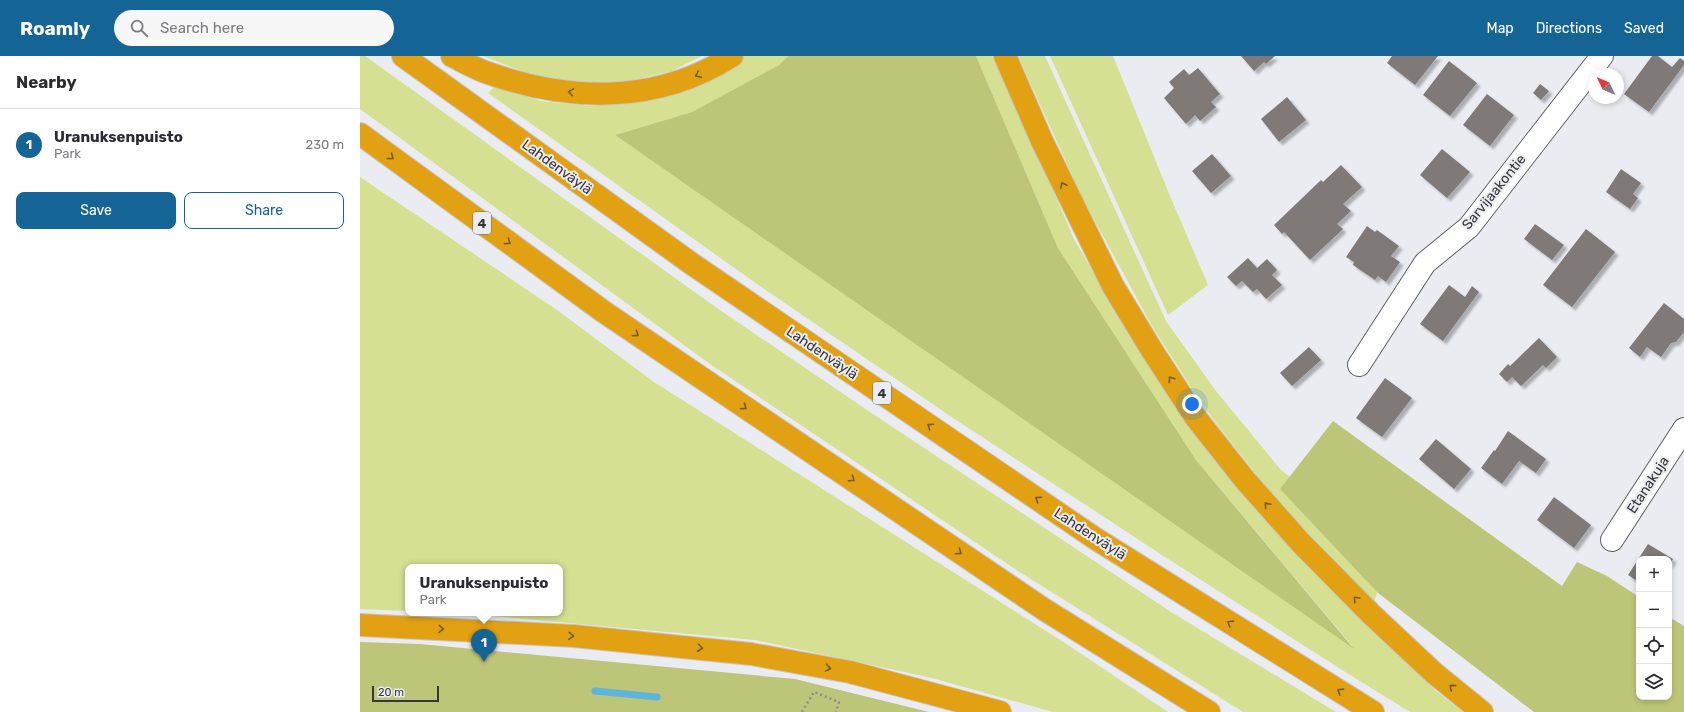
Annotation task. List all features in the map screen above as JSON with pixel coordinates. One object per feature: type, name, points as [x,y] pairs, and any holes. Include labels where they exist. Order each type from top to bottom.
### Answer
[{"type":"highway","name":"Lahdenväylä","points":[[403,56],[692,264],[1096,539],[1373,712]]},
{"type":"highway","points":[[452,56],[488,73],[540,87],[580,94],[623,94],[660,87],[695,76],[732,56]]},
{"type":"highway","points":[[1005,56],[1042,141],[1113,286],[1153,352],[1196,418],[1245,480],[1301,543],[1370,614],[1434,673],[1482,712]]},
{"type":"highway","name":"4","points":[[360,134],[604,312],[1045,610],[1209,712]]},
{"type":"highway","points":[[360,625],[574,636],[751,654],[850,672],[1000,712]]},
{"type":"street","name":"Sarvijaakontie","points":[[1359,365],[1425,263],[1469,227],[1602,56]]},
{"type":"street","name":"Etanakuja","points":[[1612,540],[1684,429]]},
{"type":"path","points":[[802,712],[814,692],[839,702],[836,712]]},
{"type":"green space","points":[[360,56],[365,56],[717,308],[867,410],[1171,612],[1336,712],[1243,712],[1015,569],[710,364],[360,109]]},
{"type":"green space","points":[[483,56],[702,56],[672,71],[625,82],[576,83],[524,72]]},
{"type":"green space","points":[[744,56],[788,56],[779,65],[692,112],[615,135],[1353,647],[1196,460],[1058,248],[976,56],[995,56],[1074,239],[1123,323],[1325,580],[1436,691],[1463,712],[1410,712],[1350,675],[1165,557],[953,418],[757,284],[488,93],[495,86],[541,101],[590,106],[655,99],[720,72]]},
{"type":"green space","points":[[788,56],[976,56],[1058,248],[1196,460],[1354,649],[615,135],[692,112],[779,65]]},
{"type":"green space","points":[[1018,56],[1045,56],[1166,321],[1216,391],[1281,470],[1389,552],[1374,603],[1273,496],[1203,406],[1152,326],[1083,199]]},
{"type":"green space","points":[[1050,56],[1113,56],[1208,285],[1168,315]]},
{"type":"green space","points":[[360,177],[557,310],[654,382],[1065,643],[1168,712],[1053,712],[932,678],[755,640],[493,616],[563,616],[563,564],[405,564],[405,611],[360,609]]},
{"type":"green space","points":[[1333,421],[1562,586],[1577,562],[1607,576],[1636,595],[1636,700],[1672,700],[1672,619],[1684,626],[1684,712],[1534,712],[1378,593],[1280,489]]},
{"type":"green space","points":[[360,642],[420,644],[795,679],[929,712],[360,712]]},
{"type":"building","points":[[1241,56],[1275,56],[1266,64],[1264,62],[1254,71]]},
{"type":"building","points":[[1392,56],[1438,56],[1415,85],[1387,63]]},
{"type":"building","points":[[1652,56],[1658,56],[1672,67],[1680,58],[1684,61],[1684,65],[1649,112],[1624,94]]},
{"type":"building","points":[[1449,61],[1477,83],[1450,116],[1423,95]]},
{"type":"building","points":[[1198,68],[1220,94],[1211,102],[1216,107],[1200,121],[1195,115],[1186,124],[1164,98],[1174,88],[1169,82],[1184,69],[1189,75]]},
{"type":"building","points":[[1540,84],[1549,91],[1541,100],[1533,93]]},
{"type":"building","points":[[1487,94],[1514,115],[1490,146],[1463,125]]},
{"type":"building","points":[[1287,97],[1306,120],[1279,142],[1261,119]]},
{"type":"building","points":[[1442,149],[1470,172],[1447,198],[1420,175]]},
{"type":"building","points":[[1212,154],[1231,176],[1211,193],[1192,171]]},
{"type":"building","points":[[1341,165],[1362,187],[1343,204],[1351,211],[1337,224],[1343,229],[1310,260],[1284,232],[1282,234],[1274,225],[1321,180],[1323,182]]},
{"type":"building","points":[[1621,169],[1641,183],[1633,194],[1638,198],[1630,209],[1606,192]]},
{"type":"building","points":[[1535,224],[1564,245],[1552,260],[1524,239]]},
{"type":"building","points":[[1367,226],[1375,232],[1377,230],[1399,246],[1391,256],[1400,262],[1386,282],[1378,276],[1375,280],[1353,265],[1354,262],[1346,257]]},
{"type":"building","points":[[1586,229],[1615,252],[1572,307],[1543,285]]},
{"type":"building","points":[[1248,258],[1257,268],[1267,259],[1277,270],[1272,275],[1282,285],[1266,299],[1257,289],[1253,292],[1242,281],[1236,286],[1227,277]]},
{"type":"building","points":[[1449,285],[1465,297],[1472,286],[1479,292],[1443,341],[1420,324]]},
{"type":"building","points":[[1664,303],[1684,319],[1684,332],[1676,342],[1671,343],[1661,357],[1647,347],[1640,357],[1629,348]]},
{"type":"building","points":[[1539,338],[1557,357],[1546,368],[1543,365],[1521,386],[1512,377],[1507,382],[1499,374],[1508,364],[1510,366]]},
{"type":"building","points":[[1309,347],[1321,360],[1292,386],[1280,373]]},
{"type":"building","points":[[1385,378],[1412,398],[1382,437],[1356,418]]},
{"type":"building","points":[[1508,431],[1546,459],[1536,473],[1519,461],[1502,484],[1481,468],[1494,450],[1495,451]]},
{"type":"building","points":[[1436,439],[1471,469],[1454,489],[1419,459]]},
{"type":"building","points":[[1554,497],[1591,525],[1574,548],[1537,520]]},
{"type":"building","points":[[1648,544],[1668,556],[1640,556]]},
{"type":"building","points":[[1636,563],[1636,580],[1628,575]]},
{"type":"waterway","points":[[595,691],[657,697]]},
{"type":"place","name":"Uranuksenpuisto","points":[[484,662]]}]
